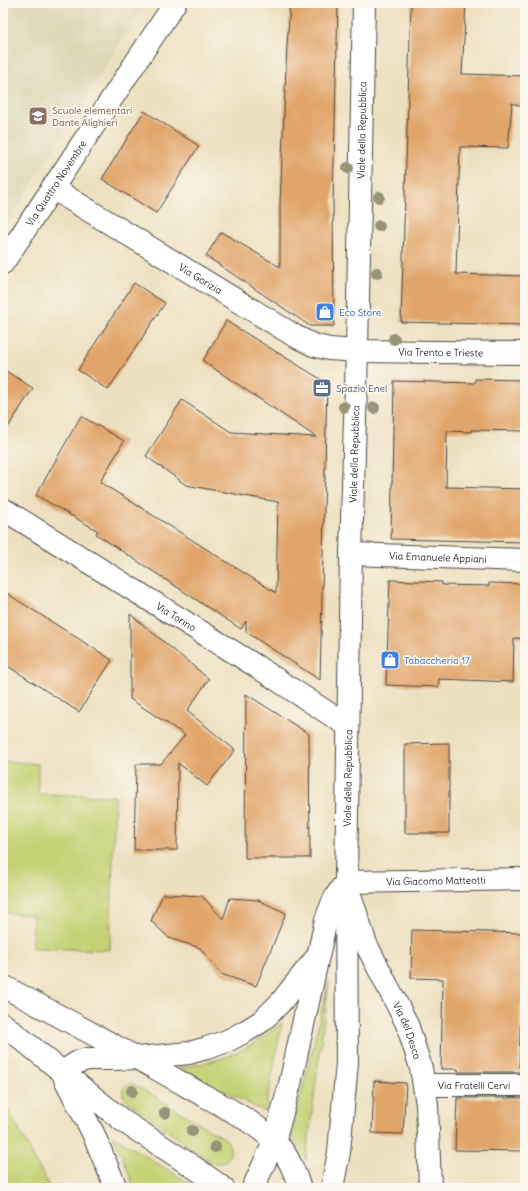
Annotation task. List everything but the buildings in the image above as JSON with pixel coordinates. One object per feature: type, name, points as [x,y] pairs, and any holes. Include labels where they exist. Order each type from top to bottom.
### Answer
[{"type":"street","name":"Via Quattro Novembre","points":[[3,263],[175,3]]},
{"type":"street","name":"Viale della Repubblica","points":[[332,1188],[340,1145],[347,1063],[346,882],[348,726],[364,3]]},
{"type":"street","name":"Via Gorizia","points":[[52,188],[295,336],[313,345],[329,349],[357,351]]},
{"type":"street","name":"Via Trento e Trieste","points":[[357,351],[525,353]]},
{"type":"street","name":"Via Torino","points":[[3,509],[256,666],[348,726]]},
{"type":"street","name":"Via Emanuele Appiani","points":[[351,554],[525,560]]},
{"type":"street","name":"Via Giacomo Matteotti","points":[[346,882],[525,879]]},
{"type":"street","points":[[253,1188],[274,1142],[290,1084],[326,920],[336,894],[346,882]]},
{"type":"street","name":"Via del Desco","points":[[346,882],[366,944],[407,1024],[420,1068],[427,1104],[430,1188]]},
{"type":"street","points":[[62,1072],[78,1062],[87,1059],[138,1058],[190,1052],[208,1048],[246,1031],[262,1021],[280,1003],[319,953]]},
{"type":"street","points":[[3,986],[138,1058],[238,1115],[261,1131],[283,1151],[296,1176],[300,1188]]},
{"type":"street","points":[[3,1024],[123,1121],[223,1188]]},
{"type":"street","points":[[62,1072],[93,1133],[116,1188]]},
{"type":"street","name":"Via Fratelli Cervi","points":[[424,1085],[525,1085]]},
{"type":"shaded area","name":"Scuole elementari Dante Alighieri","points":[[3,3],[145,3],[3,230]]},
{"type":"green space","points":[[3,761],[38,764],[38,794],[115,796],[110,950],[32,948],[33,915],[3,913]]},
{"type":"green space","points":[[329,981],[306,1160],[291,1136]]},
{"type":"green space","points":[[282,1023],[265,1112],[178,1067],[208,1062],[233,1054],[257,1041]]},
{"type":"green space","points":[[132,1083],[227,1140],[230,1145],[230,1155],[228,1158],[221,1163],[210,1162],[127,1101],[123,1095],[123,1090],[124,1087]]},
{"type":"green space","points":[[3,1100],[49,1186],[50,1188],[3,1188]]},
{"type":"green space","points":[[112,1135],[197,1188],[134,1188],[125,1163]]},
{"type":"place","name":"Scuole elementari Dante Alighieri","points":[[38,116]]},
{"type":"place","name":"Eco Store","points":[[325,312]]},
{"type":"place","name":"Spazio Enel","points":[[322,388]]},
{"type":"place","name":"Tabaccheria 17","points":[[390,660]]}]
